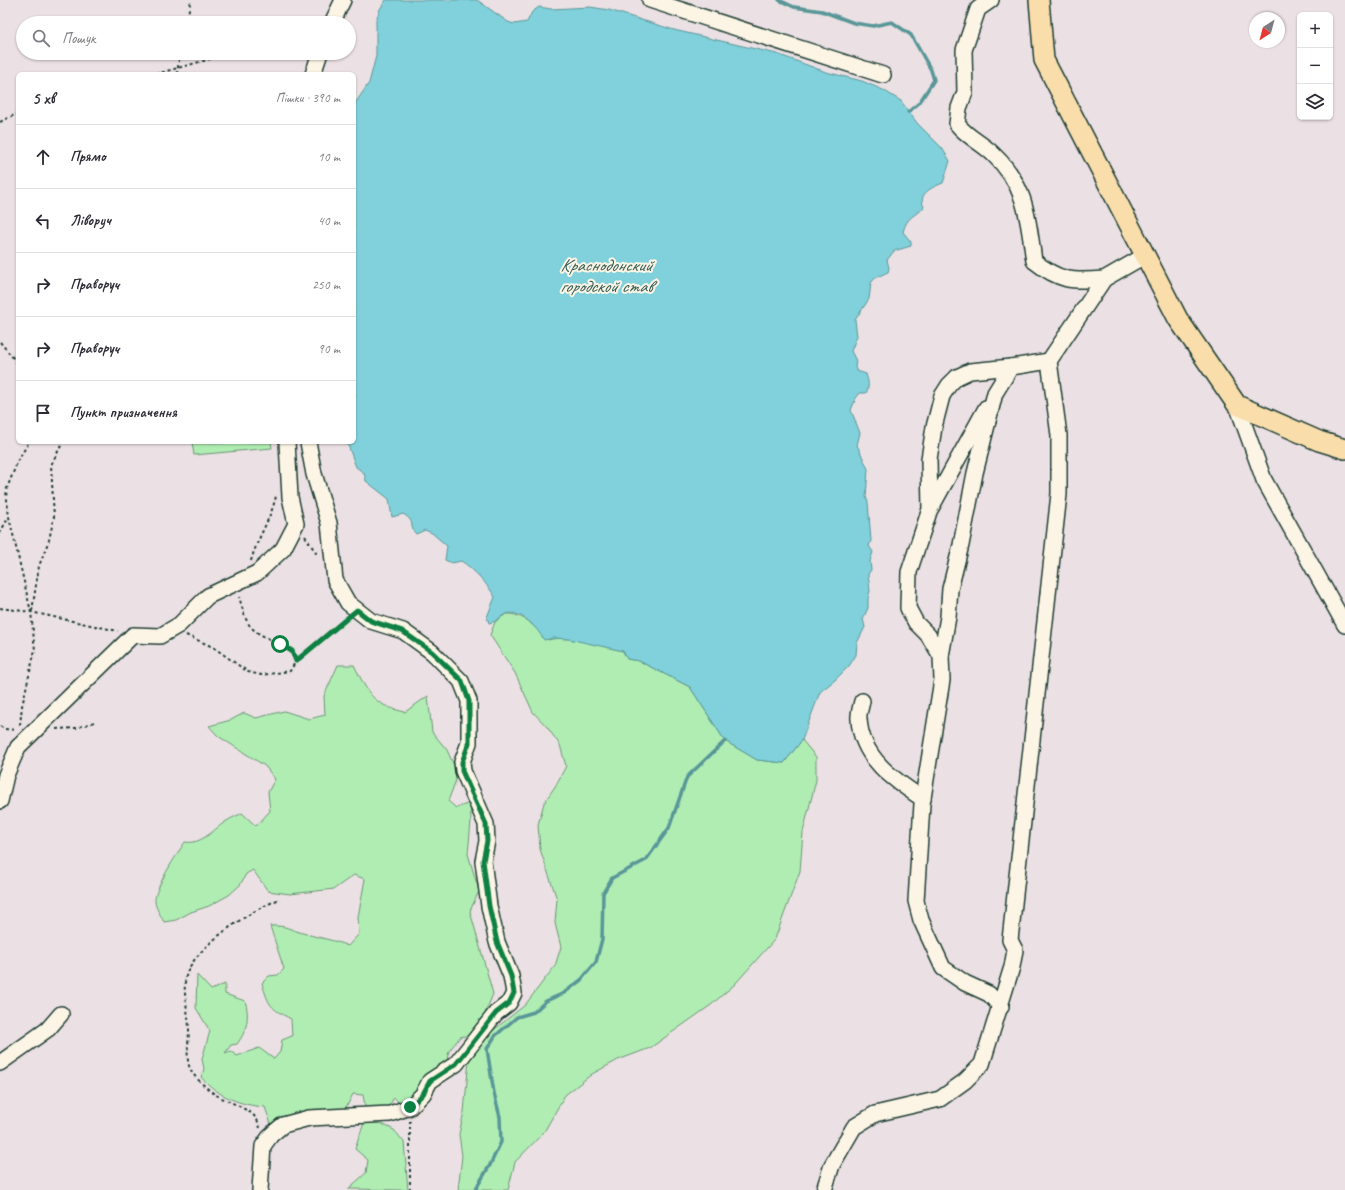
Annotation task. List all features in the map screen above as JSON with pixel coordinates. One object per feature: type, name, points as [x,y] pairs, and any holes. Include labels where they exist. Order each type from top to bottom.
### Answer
[{"type":"main road","points":[[1038,0],[1044,60],[1178,318],[1237,405],[1319,441],[1345,449]]},
{"type":"street","points":[[335,16],[343,0]]},
{"type":"street","points":[[650,0],[883,75]]},
{"type":"street","points":[[991,0],[978,9],[964,50],[965,92],[959,108],[956,124],[965,134],[993,153],[1008,168],[1022,195],[1028,220],[1034,261],[1049,273],[1065,280],[1083,281],[1104,279],[1146,255]]},
{"type":"street","points":[[315,72],[318,60]]},
{"type":"street","points":[[824,1190],[832,1165],[854,1127],[875,1114],[940,1099],[965,1081],[982,1064],[1001,1007],[1015,950],[1010,940],[1059,494],[1059,435],[1049,361],[1104,279]]},
{"type":"street","points":[[930,509],[929,458],[942,396],[949,384],[957,377],[970,371],[1049,361]]},
{"type":"street","points":[[941,656],[928,635],[916,623],[908,608],[909,572],[930,509],[995,392],[1011,367]]},
{"type":"street","points":[[995,392],[975,473],[961,545],[950,589],[948,616],[941,656],[942,680],[923,799],[916,901],[921,920],[943,968],[965,983],[988,994],[1001,1007]]},
{"type":"street","points":[[1237,405],[1264,480],[1345,625]]},
{"type":"street","points":[[0,801],[6,775],[18,747],[133,635],[160,636],[179,625],[208,596],[257,573],[283,549],[296,524],[290,497],[288,444]]},
{"type":"street","points":[[260,1190],[263,1146],[271,1135],[284,1125],[309,1118],[390,1114],[410,1107],[423,1094],[430,1081],[456,1064],[496,1013],[509,1003],[514,993],[511,976],[497,942],[489,906],[483,861],[487,841],[486,824],[462,771],[462,762],[469,743],[469,701],[462,681],[432,652],[402,631],[371,621],[348,603],[335,580],[328,523],[314,474],[308,444]]},
{"type":"street","points":[[862,701],[859,719],[864,741],[875,762],[894,780],[923,799]]},
{"type":"street","points":[[0,1063],[48,1029],[61,1014]]},
{"type":"path","points":[[188,16],[191,0]]},
{"type":"path","points":[[177,72],[179,60]]},
{"type":"path","points":[[163,72],[207,60]]},
{"type":"path","points":[[0,122],[16,114]]},
{"type":"path","points":[[0,342],[16,362]]},
{"type":"path","points":[[0,726],[4,729],[20,731],[22,706],[36,650],[31,612],[8,517],[6,491],[18,460],[28,444]]},
{"type":"path","points":[[31,612],[39,566],[54,517],[51,465],[62,444]]},
{"type":"path","points":[[275,490],[275,500],[269,518],[254,546],[239,594],[243,612],[250,626],[264,637],[292,651],[296,661]]},
{"type":"path","points":[[275,500],[279,504]]},
{"type":"path","points":[[0,533],[8,517]]},
{"type":"path","points":[[296,524],[322,561]]},
{"type":"path","points":[[0,608],[31,612],[133,635]]},
{"type":"path","points":[[183,634],[212,647],[248,672],[261,675],[290,671],[296,661],[357,610]]},
{"type":"path","points":[[263,1146],[262,1132],[255,1116],[216,1095],[192,1073],[187,1058],[189,1025],[185,985],[187,973],[194,960],[202,951],[247,915],[262,906],[280,900]]},
{"type":"path","points":[[410,1107],[410,1190]]},
{"type":"green space","points":[[192,444],[271,444],[272,448],[194,455]]},
{"type":"green space","points":[[506,614],[512,614],[524,619],[549,640],[574,640],[623,651],[627,659],[639,661],[690,687],[725,741],[757,760],[784,763],[802,740],[816,757],[816,780],[803,832],[800,871],[775,939],[735,984],[711,1005],[650,1048],[618,1060],[592,1074],[565,1095],[544,1132],[515,1162],[508,1190],[458,1190],[462,1156],[459,1134],[464,1112],[469,1060],[480,1041],[525,1005],[555,966],[561,947],[555,923],[557,899],[540,849],[538,825],[544,803],[566,766],[560,745],[547,727],[533,712],[515,673],[490,635],[495,622]]},
{"type":"green space","points":[[338,665],[354,665],[363,683],[372,696],[385,706],[405,712],[428,696],[432,732],[447,750],[455,768],[456,780],[448,801],[456,808],[470,803],[471,821],[468,854],[479,891],[470,911],[493,994],[481,1023],[471,1035],[460,1037],[449,1051],[446,1064],[402,1107],[394,1097],[388,1109],[366,1111],[363,1095],[353,1094],[347,1106],[341,1110],[282,1118],[271,1124],[265,1107],[230,1099],[215,1090],[201,1077],[204,1069],[202,1059],[210,1031],[196,1008],[197,975],[211,990],[225,984],[225,994],[245,1001],[247,1007],[247,1023],[245,1029],[237,1044],[231,1045],[225,1053],[230,1051],[237,1056],[259,1048],[274,1059],[280,1052],[282,1040],[292,1036],[291,1019],[271,1006],[262,983],[269,976],[278,975],[284,969],[270,926],[285,927],[348,946],[359,934],[358,917],[365,879],[354,875],[334,889],[290,894],[268,891],[253,870],[246,874],[240,885],[229,895],[209,906],[191,912],[176,920],[164,922],[158,912],[155,901],[158,888],[185,842],[202,839],[225,822],[242,813],[256,826],[270,811],[268,792],[275,779],[265,766],[218,736],[209,726],[231,720],[244,713],[256,718],[284,711],[309,719],[325,715],[324,696]]},
{"type":"green space","points":[[378,1122],[394,1130],[404,1142],[408,1190],[348,1189],[366,1173],[368,1160],[355,1149],[364,1123]]},
{"type":"water","name":"Краснодонский городской став","points":[[386,0],[477,0],[508,22],[514,24],[527,22],[532,12],[539,7],[551,9],[590,7],[609,10],[674,30],[777,54],[826,72],[862,81],[883,90],[901,101],[917,123],[942,148],[950,161],[943,183],[924,194],[922,202],[924,207],[909,220],[905,227],[903,232],[911,242],[911,246],[894,251],[887,260],[889,268],[888,272],[875,278],[871,283],[869,299],[855,320],[857,336],[851,351],[856,361],[855,367],[857,371],[866,374],[868,384],[866,393],[860,393],[851,410],[860,433],[857,445],[868,469],[866,497],[868,502],[871,541],[869,546],[873,552],[870,561],[871,570],[868,574],[870,591],[868,608],[863,619],[865,627],[857,643],[856,655],[849,666],[820,692],[802,740],[784,763],[757,760],[725,741],[690,687],[639,661],[627,659],[623,651],[569,639],[554,638],[544,640],[538,631],[528,621],[517,614],[506,614],[489,623],[487,617],[495,597],[485,582],[461,561],[452,563],[445,560],[447,546],[432,533],[425,530],[416,534],[410,519],[403,514],[392,517],[389,499],[366,481],[364,473],[356,467],[348,445],[346,444],[356,444],[356,102],[369,83],[376,56],[376,20],[380,9]]},
{"type":"waterway","points":[[779,0],[794,7],[822,11],[854,23],[873,26],[892,22],[911,35],[931,70],[934,80],[919,103],[908,112]]},
{"type":"waterway","points":[[475,1190],[490,1165],[501,1142],[500,1117],[494,1093],[487,1049],[495,1036],[517,1017],[534,1012],[546,1001],[564,993],[581,980],[596,962],[602,939],[603,893],[612,878],[646,860],[669,828],[687,777],[725,741]]},
{"type":"route","points":[[280,644],[292,651],[296,661],[357,610],[371,621],[402,631],[432,652],[462,681],[469,701],[469,743],[462,762],[462,771],[486,824],[487,841],[483,861],[489,906],[497,942],[511,976],[514,993],[509,1003],[496,1013],[456,1064],[430,1081],[423,1094],[410,1107]]}]
